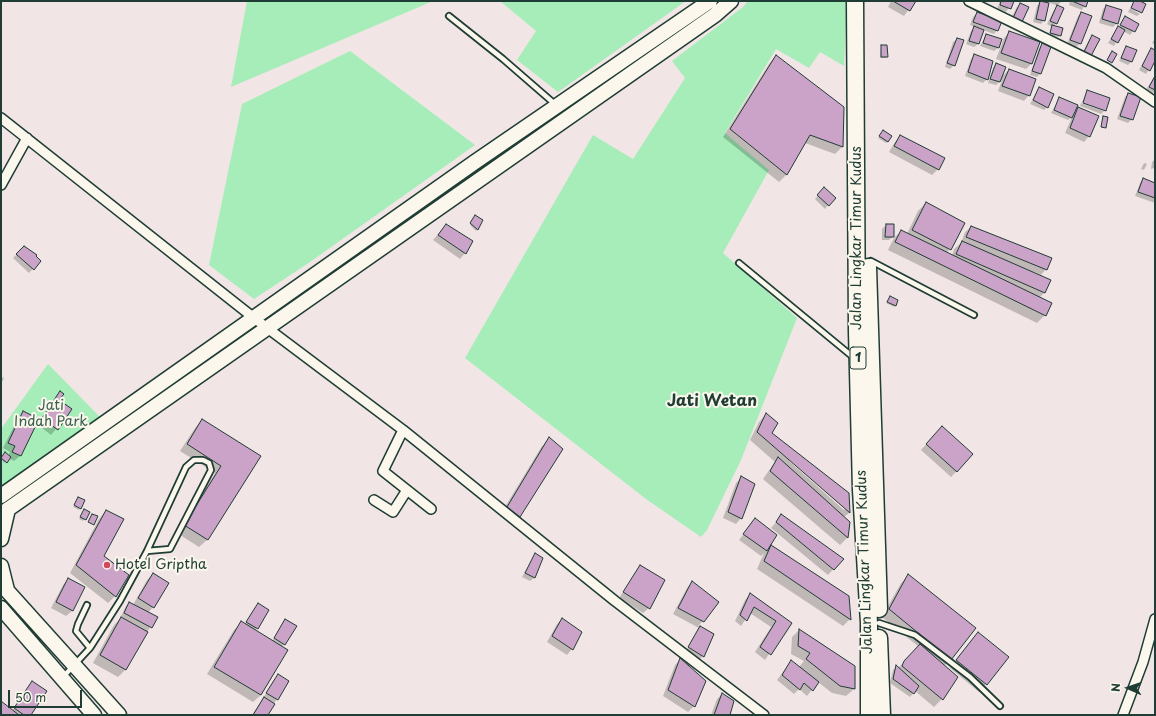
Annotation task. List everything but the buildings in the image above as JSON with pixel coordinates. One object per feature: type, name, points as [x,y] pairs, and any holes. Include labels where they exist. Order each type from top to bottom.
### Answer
[{"type":"highway","name":"Jalan Lingkar Timur Kudus","points":[[855,1],[858,361],[861,490],[869,623],[869,715]]},
{"type":"highway","name":"Jalan Lingkar Timur Kudus","points":[[865,1],[867,260],[882,715]]},
{"type":"main road","points":[[1,496],[710,1]]},
{"type":"main road","points":[[1,539],[4,512],[266,327],[715,15],[731,1]]},
{"type":"main road","points":[[1,566],[4,587],[119,715]]},
{"type":"main road","points":[[1,608],[94,715]]},
{"type":"street","points":[[969,1],[1106,68],[1155,102]]},
{"type":"street","points":[[1,118],[254,318],[403,430],[615,601],[764,715]]},
{"type":"street","points":[[1,185],[26,138]]},
{"type":"street","points":[[403,430],[383,471],[431,508]]},
{"type":"street","points":[[374,500],[393,512],[407,490]]},
{"type":"street","points":[[1123,715],[1143,662],[1155,620]]},
{"type":"lane","points":[[448,16],[503,59],[558,106]]},
{"type":"lane","points":[[867,260],[974,315]]},
{"type":"lane","points":[[739,263],[858,361]]},
{"type":"lane","points":[[62,678],[75,666],[90,648],[117,606],[147,551],[186,467],[194,460],[203,460],[209,463],[211,470],[170,549],[147,551]]},
{"type":"lane","points":[[87,605],[76,627],[76,631],[90,648]]},
{"type":"lane","points":[[879,623],[915,635],[970,677],[1000,706]]},
{"type":"green space","points":[[247,1],[433,1],[231,87]]},
{"type":"green space","points":[[500,1],[686,1],[558,92],[517,60],[536,31]]},
{"type":"green space","points":[[748,1],[847,1],[844,66],[820,52],[809,68],[776,49],[725,133],[769,170],[723,253],[797,318],[741,460],[707,530],[701,537],[646,499],[465,358],[593,135],[633,159],[685,78],[672,61],[743,7]]},
{"type":"green space","points":[[350,51],[475,145],[310,262],[254,299],[209,265],[242,104]]},
{"type":"green space","name":"Jati Indah Park","points":[[48,364],[100,417],[1,491],[1,429]]},
{"type":"place","name":"Hotel Griptha","points":[[107,565]]},
{"type":"district","name":"Jati Wetan","points":[[712,402]]}]
